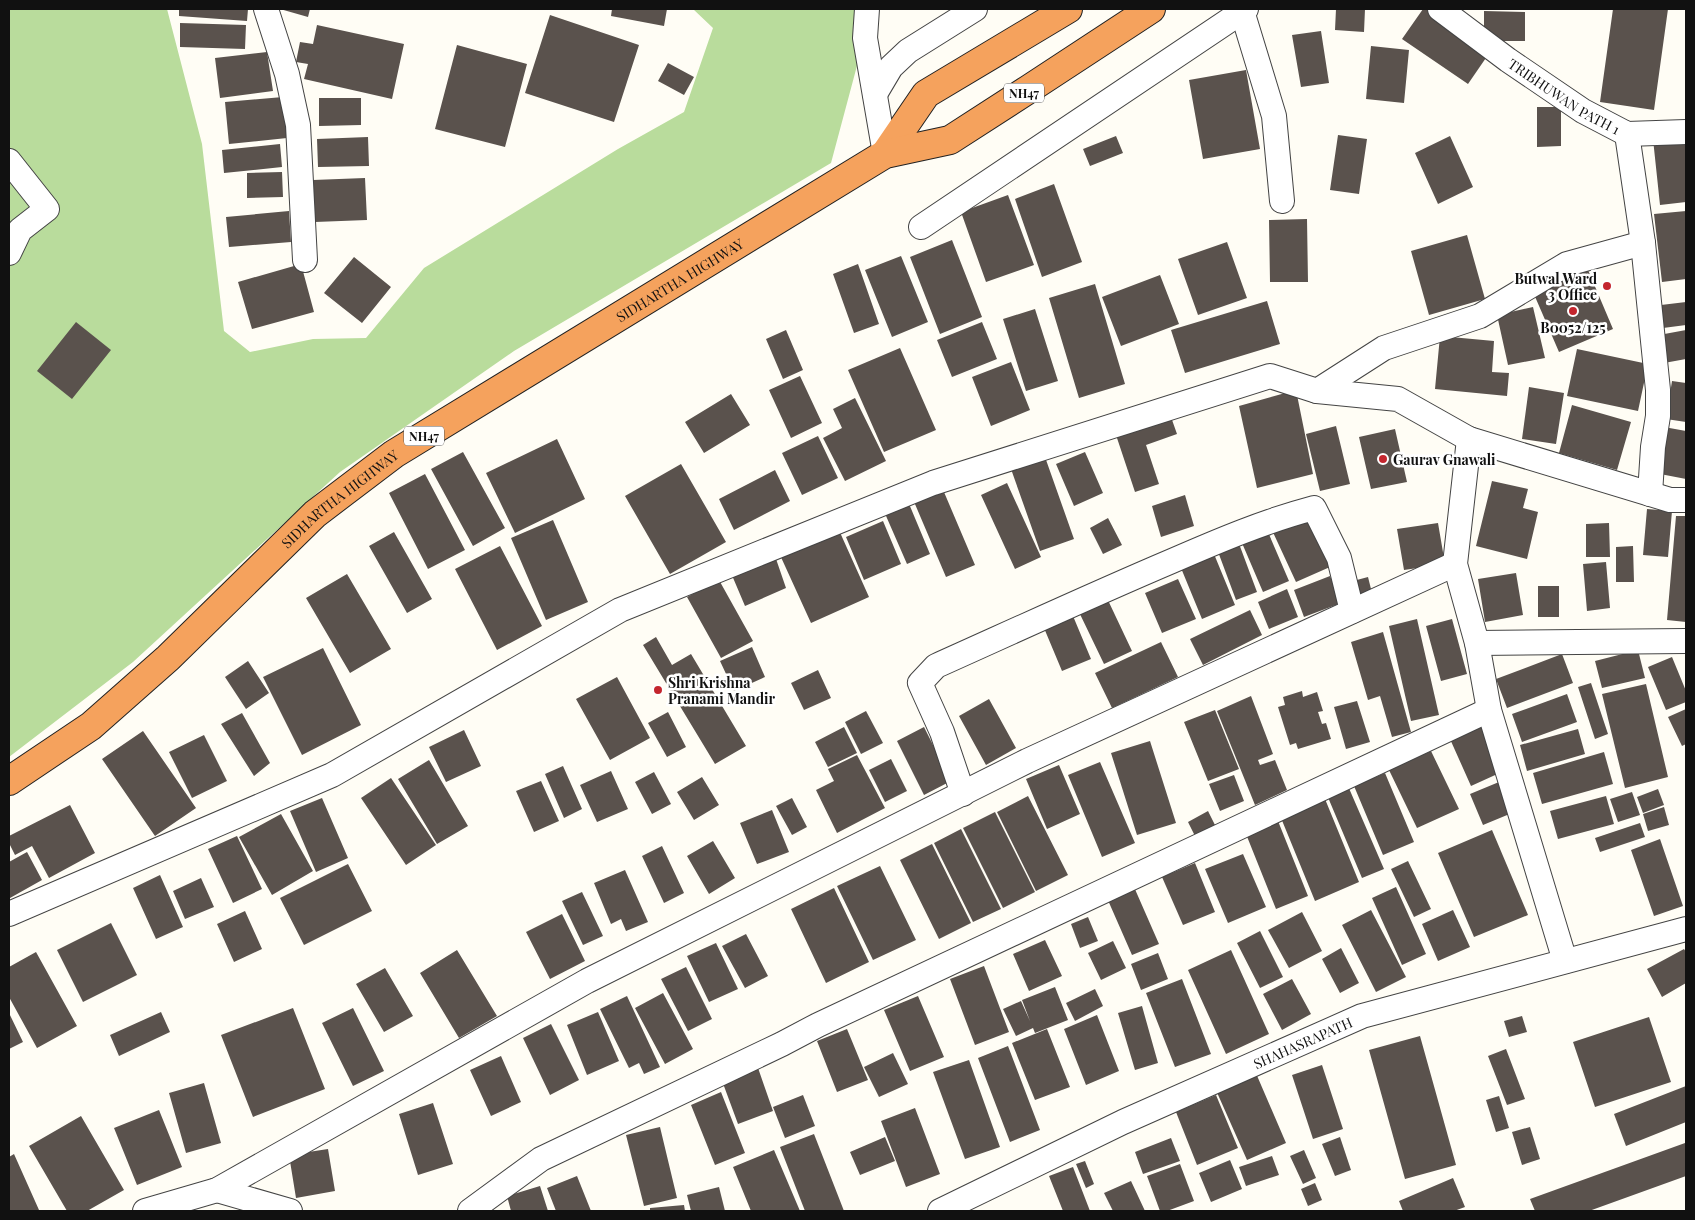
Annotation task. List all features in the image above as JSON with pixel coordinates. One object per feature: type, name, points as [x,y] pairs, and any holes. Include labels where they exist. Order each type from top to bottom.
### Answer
[{"type":"highway","name":"SIDHARTHA HIGHWAY","points":[[886,154],[926,94],[1068,9]]},
{"type":"highway","name":"SIDHARTHA HIGHWAY","points":[[9,781],[90,726],[168,658],[315,514],[394,454],[886,154],[950,140],[1151,9]]},
{"type":"street","points":[[266,9],[287,74],[298,125],[305,260]]},
{"type":"street","points":[[867,9],[864,38],[886,154]]},
{"type":"street","points":[[875,94],[891,66],[908,51],[974,9]]},
{"type":"street","name":"TRIBHUWAN PATH 1","points":[[1440,9],[1508,60],[1576,106],[1627,134],[1644,242],[1658,390],[1658,416],[1653,447],[1650,494]]},
{"type":"street","points":[[921,227],[1244,10],[1274,116],[1282,201]]},
{"type":"street","points":[[1627,134],[1686,132]]},
{"type":"street","points":[[9,161],[47,209],[20,230],[9,253]]},
{"type":"street","points":[[1317,391],[1384,348],[1480,316],[1567,264],[1644,242]]},
{"type":"street","points":[[9,914],[332,775],[620,610],[933,483],[1270,376],[1317,391],[1398,399],[1469,439],[1670,500],[1686,500]]},
{"type":"street","points":[[1469,439],[1455,564],[1477,643],[1488,710],[1564,961]]},
{"type":"street","points":[[963,794],[942,732],[920,683],[936,666],[1092,595],[1220,541],[1282,516],[1314,508],[1339,558],[1352,612]]},
{"type":"street","points":[[145,1211],[217,1190],[587,981],[1027,761],[1455,564]]},
{"type":"street","points":[[1477,643],[1686,641]]},
{"type":"street","points":[[470,1211],[541,1159],[782,1044],[827,1020],[1488,710]]},
{"type":"street","name":"SHAHASRAPATH","points":[[940,1211],[1123,1122],[1362,1016],[1686,929]]},
{"type":"street","points":[[217,1190],[290,1211]]},
{"type":"green space","points":[[9,9],[167,9],[202,144],[224,331],[250,352],[313,339],[366,338],[424,268],[618,149],[684,112],[713,28],[693,9],[860,9],[858,62],[831,163],[514,351],[340,472],[133,662],[9,757]]},
{"type":"building","points":[[179,9],[248,9],[247,21],[179,16]]},
{"type":"building","points":[[280,9],[310,9],[308,17]]},
{"type":"building","points":[[612,9],[667,9],[664,26],[611,16]]},
{"type":"building","points":[[1336,9],[1365,9],[1364,32],[1335,30]]},
{"type":"building","points":[[1423,9],[1426,9],[1490,52],[1468,84],[1402,39]]},
{"type":"building","points":[[1613,9],[1668,9],[1654,110],[1600,102]]},
{"type":"building","points":[[1484,11],[1525,12],[1525,41],[1484,41]]},
{"type":"building","points":[[550,15],[639,45],[614,122],[525,93]]},
{"type":"building","points":[[180,23],[246,25],[245,49],[180,47]]},
{"type":"building","points":[[317,25],[404,44],[392,99],[304,79],[308,64],[296,62],[300,42],[313,44]]},
{"type":"building","points":[[1321,31],[1329,83],[1301,87],[1292,35]]},
{"type":"building","points":[[457,45],[527,64],[505,147],[435,129]]},
{"type":"building","points":[[1371,46],[1409,50],[1404,103],[1366,99]]},
{"type":"building","points":[[267,52],[273,91],[220,98],[215,58]]},
{"type":"building","points":[[668,63],[694,77],[684,95],[658,81]]},
{"type":"building","points":[[1246,70],[1260,149],[1203,159],[1189,80]]},
{"type":"building","points":[[283,97],[287,138],[229,144],[225,102]]},
{"type":"building","points":[[319,98],[361,98],[361,125],[319,126]]},
{"type":"building","points":[[1537,107],[1561,107],[1561,146],[1537,147]]},
{"type":"building","points":[[1338,135],[1367,139],[1359,194],[1330,190]]},
{"type":"building","points":[[1686,135],[1686,202],[1660,205],[1653,139]]},
{"type":"building","points":[[1116,136],[1123,153],[1090,166],[1083,149]]},
{"type":"building","points":[[1450,136],[1473,187],[1438,204],[1415,153]]},
{"type":"building","points":[[368,137],[369,166],[318,167],[317,139]]},
{"type":"building","points":[[280,144],[282,167],[224,173],[222,150]]},
{"type":"building","points":[[282,172],[283,197],[247,198],[247,173]]},
{"type":"building","points":[[365,178],[367,220],[315,222],[313,180]]},
{"type":"building","points":[[1054,184],[1082,262],[1042,277],[1015,199]]},
{"type":"building","points":[[1008,195],[1034,265],[986,282],[961,212]]},
{"type":"building","points":[[289,211],[291,242],[229,247],[226,217]]},
{"type":"building","points":[[1686,211],[1686,279],[1662,282],[1654,214]]},
{"type":"building","points":[[1307,219],[1308,282],[1270,282],[1269,220]]},
{"type":"building","points":[[1467,235],[1485,299],[1429,315],[1411,251]]},
{"type":"building","points":[[952,240],[982,317],[940,334],[910,257]]},
{"type":"building","points":[[1227,242],[1247,298],[1198,315],[1178,259]]},
{"type":"building","points":[[901,256],[928,322],[892,337],[865,270]]},
{"type":"building","points":[[354,257],[391,287],[362,323],[324,293]]},
{"type":"building","points":[[301,264],[314,312],[252,329],[238,282]]},
{"type":"building","points":[[858,264],[879,324],[854,333],[833,274]]},
{"type":"building","name":"B0052/125","points":[[1588,270],[1613,329],[1559,352],[1533,292]]},
{"type":"building","points":[[1160,275],[1179,324],[1121,346],[1102,297]]},
{"type":"building","points":[[1095,284],[1125,384],[1079,398],[1049,298]]},
{"type":"building","points":[[1267,301],[1280,344],[1185,373],[1171,330]]},
{"type":"building","points":[[1686,302],[1686,325],[1663,328],[1661,305]]},
{"type":"building","points":[[1533,307],[1545,358],[1508,365],[1497,315]]},
{"type":"building","points":[[1035,309],[1058,381],[1026,391],[1003,319]]},
{"type":"building","points":[[76,322],[111,350],[72,399],[37,371]]},
{"type":"building","points":[[982,322],[997,359],[952,377],[937,340]]},
{"type":"building","points":[[786,330],[803,370],[783,379],[766,339]]},
{"type":"building","points":[[1686,330],[1686,359],[1664,363],[1659,335]]},
{"type":"building","points":[[1440,336],[1494,341],[1492,372],[1509,373],[1507,396],[1435,389]]},
{"type":"building","points":[[900,348],[936,430],[884,452],[848,370]]},
{"type":"building","points":[[1577,349],[1648,364],[1638,411],[1567,396]]},
{"type":"building","points":[[1011,362],[1030,410],[991,426],[972,377]]},
{"type":"building","points":[[800,376],[822,423],[791,438],[769,390]]},
{"type":"building","points":[[1672,381],[1686,383],[1686,422],[1666,419]]},
{"type":"building","points":[[1529,387],[1564,393],[1556,444],[1522,439]]},
{"type":"building","points":[[1296,390],[1313,474],[1257,488],[1239,406]]},
{"type":"building","points":[[731,394],[750,425],[704,453],[685,422]]},
{"type":"building","points":[[855,398],[886,461],[845,481],[823,438],[842,428],[833,409]]},
{"type":"building","points":[[1572,405],[1631,422],[1617,470],[1559,453]]},
{"type":"building","points":[[1171,417],[1177,434],[1146,445],[1159,484],[1135,492],[1116,435]]},
{"type":"building","points":[[1336,426],[1350,484],[1320,491],[1306,434]]},
{"type":"building","points":[[1664,427],[1686,431],[1686,479],[1655,473]]},
{"type":"building","name":"Gaurav Gnawali","points":[[1395,429],[1407,482],[1371,489],[1359,437]]},
{"type":"building","points":[[818,436],[838,478],[802,495],[782,453]]},
{"type":"building","points":[[557,439],[585,499],[515,533],[486,473]]},
{"type":"building","points":[[463,452],[505,528],[473,546],[431,469]]},
{"type":"building","points":[[1085,452],[1103,493],[1074,506],[1056,464]]},
{"type":"building","points":[[1045,457],[1074,539],[1040,551],[1011,469]]},
{"type":"building","points":[[681,464],[726,542],[670,574],[625,496]]},
{"type":"building","points":[[775,470],[790,501],[734,530],[719,499]]},
{"type":"building","points":[[425,474],[465,550],[428,569],[389,493]]},
{"type":"building","points":[[1492,481],[1528,489],[1523,508],[1538,512],[1527,559],[1476,546]]},
{"type":"building","points":[[1007,483],[1041,557],[1015,569],[981,495]]},
{"type":"building","points":[[941,485],[975,565],[946,577],[912,497]]},
{"type":"building","points":[[1185,495],[1194,526],[1161,537],[1152,506]]},
{"type":"building","points":[[907,499],[930,554],[907,564],[883,509]]},
{"type":"building","points":[[1647,509],[1672,511],[1668,557],[1643,555]]},
{"type":"building","points":[[1305,513],[1330,567],[1296,582],[1271,528]]},
{"type":"building","points":[[1676,516],[1686,516],[1686,622],[1667,620]]},
{"type":"building","points":[[1108,518],[1122,545],[1103,554],[1090,528]]},
{"type":"building","points":[[553,520],[588,602],[546,620],[511,538]]},
{"type":"building","points":[[883,521],[901,564],[864,580],[846,537]]},
{"type":"building","points":[[1438,523],[1445,564],[1404,570],[1397,529]]},
{"type":"building","points":[[1609,523],[1610,557],[1586,557],[1586,524]]},
{"type":"building","points":[[838,528],[869,597],[811,623],[780,555]]},
{"type":"building","points":[[394,532],[432,599],[407,613],[369,546]]},
{"type":"building","points":[[1268,532],[1289,581],[1263,592],[1242,543]]},
{"type":"building","points":[[1238,541],[1257,592],[1236,600],[1217,549]]},
{"type":"building","points":[[500,546],[542,626],[497,650],[455,569]]},
{"type":"building","points":[[1633,546],[1634,582],[1616,582],[1616,547]]},
{"type":"building","points":[[1214,554],[1235,605],[1202,619],[1181,568]]},
{"type":"building","points":[[775,556],[786,588],[745,606],[731,573]]},
{"type":"building","points":[[1606,562],[1610,608],[1587,611],[1583,564]]},
{"type":"building","points":[[1516,573],[1523,615],[1485,622],[1478,579]]},
{"type":"building","points":[[347,574],[391,649],[350,673],[306,598]]},
{"type":"building","points":[[1330,576],[1341,603],[1304,617],[1294,590]]},
{"type":"building","points":[[1368,577],[1372,593],[1358,597],[1353,581]]},
{"type":"building","points":[[1178,579],[1196,619],[1162,633],[1145,593]]},
{"type":"building","points":[[719,580],[753,641],[721,658],[687,597]]},
{"type":"building","points":[[1538,586],[1559,586],[1559,617],[1538,617]]},
{"type":"building","points":[[1287,589],[1298,617],[1269,629],[1258,602]]},
{"type":"building","points":[[1106,596],[1132,651],[1104,664],[1078,610]]},
{"type":"building","points":[[1250,610],[1262,635],[1203,665],[1190,639]]},
{"type":"building","points":[[1073,616],[1091,659],[1062,671],[1044,628]]},
{"type":"building","points":[[1417,619],[1439,715],[1411,721],[1389,626]]},
{"type":"building","points":[[1452,619],[1467,674],[1441,681],[1426,626]]},
{"type":"building","points":[[1383,632],[1411,732],[1392,737],[1380,696],[1368,700],[1351,642]]},
{"type":"building","points":[[656,637],[672,665],[691,654],[746,746],[715,764],[643,645]]},
{"type":"building","points":[[1161,642],[1178,677],[1112,708],[1095,673]]},
{"type":"building","points":[[752,647],[765,677],[734,691],[720,661]]},
{"type":"building","points":[[323,648],[361,725],[302,755],[263,677]]},
{"type":"building","points":[[1638,650],[1645,678],[1602,688],[1595,661]]},
{"type":"building","points":[[1562,654],[1573,683],[1507,708],[1496,679]]},
{"type":"building","points":[[1672,657],[1686,691],[1686,702],[1666,710],[1648,667]]},
{"type":"building","points":[[248,661],[269,693],[246,709],[225,677]]},
{"type":"building","points":[[818,670],[831,698],[804,710],[791,683]]},
{"type":"building","points":[[617,677],[650,738],[610,760],[576,699]]},
{"type":"building","points":[[1591,683],[1608,734],[1595,739],[1578,687]]},
{"type":"building","points":[[1646,684],[1668,777],[1625,788],[1602,694]]},
{"type":"building","points":[[1302,691],[1303,697],[1317,692],[1323,711],[1318,712],[1322,724],[1326,723],[1331,739],[1298,749],[1296,743],[1290,745],[1278,707],[1285,705],[1283,697]]},
{"type":"building","points":[[1567,694],[1577,722],[1522,742],[1512,714]]},
{"type":"building","points":[[1251,696],[1273,754],[1258,760],[1260,765],[1275,760],[1287,790],[1255,805],[1217,711]]},
{"type":"building","points":[[989,699],[1016,748],[986,765],[959,716]]},
{"type":"building","points":[[1357,701],[1370,742],[1346,749],[1334,707]]},
{"type":"building","points":[[1686,709],[1686,744],[1682,746],[1668,717]]},
{"type":"building","points":[[1215,710],[1239,769],[1208,781],[1184,722]]},
{"type":"building","points":[[866,711],[883,743],[861,754],[845,722]]},
{"type":"building","points":[[668,712],[686,747],[667,757],[648,723]]},
{"type":"building","points":[[242,713],[270,763],[254,776],[221,724]]},
{"type":"building","points":[[1483,725],[1504,771],[1471,786],[1450,739]]},
{"type":"building","points":[[844,727],[857,753],[828,767],[815,742]]},
{"type":"building","points":[[924,727],[951,781],[924,795],[897,741]]},
{"type":"building","points":[[1578,729],[1585,754],[1527,771],[1520,745]]},
{"type":"building","points":[[464,730],[481,766],[446,782],[429,747]]},
{"type":"building","points":[[143,731],[196,808],[155,836],[102,759]]},
{"type":"building","points":[[204,735],[227,781],[192,798],[169,752]]},
{"type":"building","points":[[1150,741],[1176,823],[1137,835],[1111,753]]},
{"type":"building","points":[[1431,751],[1459,809],[1417,828],[1389,770]]},
{"type":"building","points":[[1604,752],[1613,784],[1542,804],[1533,773]]},
{"type":"building","points":[[857,755],[885,808],[837,833],[816,790],[834,781],[828,769]]},
{"type":"building","points":[[891,759],[907,791],[885,802],[869,770]]},
{"type":"building","points":[[429,760],[468,826],[437,844],[398,779]]},
{"type":"building","points":[[1100,762],[1135,843],[1102,857],[1068,775]]},
{"type":"building","points":[[1059,765],[1080,814],[1047,829],[1026,779]]},
{"type":"building","points":[[563,766],[582,809],[564,818],[545,774]]},
{"type":"building","points":[[611,771],[628,809],[597,822],[580,785]]},
{"type":"building","points":[[654,772],[671,804],[652,814],[635,782]]},
{"type":"building","points":[[1385,773],[1414,842],[1383,855],[1354,786]]},
{"type":"building","points":[[1234,775],[1244,801],[1220,811],[1209,784]]},
{"type":"building","points":[[702,777],[719,805],[694,820],[677,792]]},
{"type":"building","points":[[391,778],[436,845],[406,865],[361,798]]},
{"type":"building","points":[[541,781],[559,821],[534,832],[516,791]]},
{"type":"building","points":[[1499,782],[1512,813],[1483,825],[1470,794]]},
{"type":"building","points":[[1348,786],[1384,869],[1362,878],[1327,795]]},
{"type":"building","points":[[1658,789],[1664,805],[1643,813],[1637,797]]},
{"type":"building","points":[[1632,792],[1640,815],[1618,822],[1610,799]]},
{"type":"building","points":[[1028,796],[1068,875],[1036,891],[997,812]]},
{"type":"building","points":[[1606,796],[1614,824],[1558,839],[1550,811]]},
{"type":"building","points":[[322,798],[348,858],[316,872],[290,811]]},
{"type":"building","points":[[792,798],[807,827],[792,835],[776,806]]},
{"type":"building","points":[[1325,799],[1359,882],[1315,901],[1281,818]]},
{"type":"building","points":[[70,805],[95,853],[49,878],[32,846],[15,855],[9,843],[9,836]]},
{"type":"building","points":[[1664,807],[1669,825],[1648,831],[1643,814]]},
{"type":"building","points":[[772,810],[789,852],[757,864],[740,823]]},
{"type":"building","points":[[1208,811],[1215,825],[1195,836],[1188,822]]},
{"type":"building","points":[[995,812],[1035,892],[1003,908],[963,828]]},
{"type":"building","points":[[281,814],[313,871],[272,895],[239,837]]},
{"type":"building","points":[[1278,821],[1308,896],[1276,909],[1246,834]]},
{"type":"building","points":[[1640,823],[1645,837],[1600,852],[1595,838]]},
{"type":"building","points":[[961,829],[1001,909],[973,922],[934,843]]},
{"type":"building","points":[[1492,830],[1528,915],[1474,937],[1438,853]]},
{"type":"building","points":[[237,836],[262,889],[233,903],[208,849]]},
{"type":"building","points":[[1660,839],[1683,906],[1654,916],[1631,850]]},
{"type":"building","points":[[713,841],[735,878],[709,894],[687,856]]},
{"type":"building","points":[[932,844],[971,923],[939,939],[900,860]]},
{"type":"building","points":[[662,846],[684,893],[664,903],[642,856]]},
{"type":"building","points":[[27,852],[42,880],[10,898],[9,862]]},
{"type":"building","points":[[1243,854],[1266,907],[1228,923],[1205,869]]},
{"type":"building","points":[[1408,861],[1431,909],[1414,917],[1391,869]]},
{"type":"building","points":[[1195,863],[1215,912],[1183,925],[1162,877]]},
{"type":"building","points":[[348,864],[372,911],[304,945],[280,898]]},
{"type":"building","points":[[880,866],[916,940],[873,960],[837,886]]},
{"type":"building","points":[[625,870],[648,922],[626,931],[621,919],[611,924],[594,883]]},
{"type":"building","points":[[160,875],[183,927],[156,939],[133,888]]},
{"type":"building","points":[[201,878],[214,907],[185,919],[173,891]]},
{"type":"building","points":[[1134,887],[1159,944],[1132,955],[1107,898]]},
{"type":"building","points":[[1396,887],[1426,954],[1402,965],[1372,898]]},
{"type":"building","points":[[834,888],[869,962],[826,983],[791,909]]},
{"type":"building","points":[[582,892],[603,936],[583,945],[562,901]]},
{"type":"building","points":[[1371,910],[1406,977],[1376,992],[1342,925]]},
{"type":"building","points":[[1453,910],[1470,947],[1438,961],[1422,924]]},
{"type":"building","points":[[245,911],[262,949],[234,962],[217,924]]},
{"type":"building","points":[[1302,912],[1322,951],[1289,968],[1268,930]]},
{"type":"building","points":[[562,914],[585,961],[550,979],[526,932]]},
{"type":"building","points":[[1088,917],[1098,941],[1080,948],[1071,924]]},
{"type":"building","points":[[111,923],[137,975],[83,1002],[57,950]]},
{"type":"building","points":[[1260,931],[1283,977],[1260,988],[1237,943]]},
{"type":"building","points":[[746,934],[768,976],[745,988],[722,946]]},
{"type":"building","points":[[1045,940],[1062,976],[1029,991],[1013,954]]},
{"type":"building","points":[[1113,941],[1126,968],[1101,980],[1088,953]]},
{"type":"building","points":[[716,943],[738,989],[709,1002],[687,956]]},
{"type":"building","points":[[1341,948],[1359,983],[1340,993],[1322,959]]},
{"type":"building","points":[[1684,949],[1686,952],[1686,983],[1662,997],[1647,969]]},
{"type":"building","points":[[457,950],[497,1016],[459,1038],[420,973]]},
{"type":"building","points":[[1231,950],[1269,1034],[1226,1054],[1188,970]]},
{"type":"building","points":[[36,952],[77,1026],[37,1048],[9,997],[9,967]]},
{"type":"building","points":[[1158,953],[1168,979],[1141,990],[1131,964]]},
{"type":"building","points":[[984,966],[1009,1032],[975,1045],[950,979]]},
{"type":"building","points":[[686,967],[712,1019],[688,1031],[661,979]]},
{"type":"building","points":[[385,968],[413,1016],[384,1032],[356,984]]},
{"type":"building","points":[[1182,979],[1211,1054],[1175,1067],[1146,993]]},
{"type":"building","points":[[1292,979],[1311,1014],[1282,1030],[1263,994]]},
{"type":"building","points":[[1055,987],[1068,1020],[1035,1033],[1033,1028],[1016,1036],[1003,1009],[1021,1001],[1030,1021],[1022,1000]]},
{"type":"building","points":[[1095,989],[1103,1006],[1075,1021],[1066,1003]]},
{"type":"building","points":[[663,993],[693,1049],[665,1064],[635,1008]]},
{"type":"building","points":[[627,996],[660,1067],[644,1074],[639,1063],[629,1068],[600,1009]]},
{"type":"building","points":[[918,996],[944,1057],[910,1071],[884,1010]]},
{"type":"building","points":[[1142,1006],[1158,1063],[1135,1070],[1118,1013]]},
{"type":"building","points":[[293,1008],[325,1089],[253,1117],[221,1035]]},
{"type":"building","points":[[353,1008],[384,1071],[353,1086],[322,1023]]},
{"type":"building","points":[[161,1012],[170,1032],[119,1056],[110,1035]]},
{"type":"building","points":[[598,1012],[619,1061],[587,1075],[567,1025]]},
{"type":"building","points":[[9,1013],[23,1042],[9,1049]]},
{"type":"building","points":[[1097,1015],[1119,1071],[1086,1085],[1064,1029]]},
{"type":"building","points":[[1522,1016],[1527,1032],[1509,1037],[1504,1021]]},
{"type":"building","points":[[1649,1017],[1671,1082],[1595,1107],[1573,1042]]},
{"type":"building","points":[[551,1024],[579,1080],[550,1095],[523,1038]]},
{"type":"building","points":[[847,1029],[868,1080],[837,1092],[817,1041]]},
{"type":"building","points":[[1047,1029],[1070,1087],[1035,1100],[1012,1043]]},
{"type":"building","points":[[1420,1036],[1456,1165],[1405,1179],[1369,1050]]},
{"type":"building","points":[[1008,1046],[1040,1130],[1010,1142],[978,1058]]},
{"type":"building","points":[[1506,1049],[1525,1099],[1507,1105],[1488,1056]]},
{"type":"building","points":[[893,1053],[908,1084],[879,1097],[864,1067]]},
{"type":"building","points":[[501,1056],[521,1102],[491,1116],[470,1070]]},
{"type":"building","points":[[969,1060],[1000,1147],[965,1159],[933,1072]]},
{"type":"building","points":[[757,1065],[773,1111],[738,1124],[721,1078]]},
{"type":"building","points":[[1322,1065],[1343,1129],[1313,1139],[1292,1075]]},
{"type":"building","points":[[1255,1071],[1286,1143],[1247,1160],[1215,1088]]},
{"type":"building","points":[[204,1083],[221,1143],[186,1153],[169,1093]]},
{"type":"building","points":[[1686,1086],[1686,1122],[1626,1146],[1614,1114]]},
{"type":"building","points":[[721,1092],[745,1153],[715,1165],[691,1105]]},
{"type":"building","points":[[803,1095],[815,1126],[785,1138],[773,1107]]},
{"type":"building","points":[[1216,1095],[1238,1148],[1197,1165],[1176,1112]]},
{"type":"building","points":[[1499,1096],[1509,1128],[1496,1132],[1486,1100]]},
{"type":"building","points":[[433,1103],[453,1164],[418,1175],[399,1114]]},
{"type":"building","points":[[915,1108],[940,1174],[906,1187],[881,1121]]},
{"type":"building","points":[[159,1110],[182,1167],[137,1185],[114,1128]]},
{"type":"building","points":[[81,1116],[124,1190],[87,1211],[67,1211],[29,1146]]},
{"type":"building","points":[[660,1127],[677,1198],[644,1206],[626,1135]]},
{"type":"building","points":[[1530,1127],[1540,1159],[1522,1165],[1512,1132]]},
{"type":"building","points":[[814,1134],[844,1211],[805,1211],[780,1147]]},
{"type":"building","points":[[885,1137],[895,1161],[860,1175],[850,1152]]},
{"type":"building","points":[[1340,1137],[1351,1170],[1335,1176],[1322,1144]]},
{"type":"building","points":[[1171,1138],[1180,1161],[1143,1174],[1135,1152]]},
{"type":"building","points":[[1685,1143],[1686,1176],[1589,1211],[1535,1211],[1530,1199]]},
{"type":"building","points":[[328,1149],[335,1191],[296,1198],[289,1155]]},
{"type":"building","points":[[774,1150],[800,1211],[751,1211],[733,1167]]},
{"type":"building","points":[[1304,1150],[1316,1178],[1303,1184],[1290,1156]]},
{"type":"building","points":[[14,1154],[39,1210],[37,1211],[9,1211],[9,1157]]},
{"type":"building","points":[[1272,1156],[1279,1175],[1246,1186],[1239,1167]]},
{"type":"building","points":[[1230,1160],[1242,1189],[1211,1202],[1199,1173]]},
{"type":"building","points":[[1085,1161],[1094,1184],[1086,1188],[1076,1164]]},
{"type":"building","points":[[1180,1164],[1194,1201],[1167,1211],[1160,1211],[1147,1176]]},
{"type":"building","points":[[1073,1167],[1090,1211],[1063,1211],[1049,1176]]},
{"type":"building","points":[[577,1176],[591,1211],[556,1211],[547,1188]]},
{"type":"building","points":[[1453,1178],[1465,1207],[1454,1211],[1403,1211],[1399,1201]]},
{"type":"building","points":[[1131,1181],[1145,1211],[1113,1211],[1104,1193]]},
{"type":"building","points":[[1315,1183],[1322,1200],[1308,1206],[1301,1189]]},
{"type":"building","points":[[540,1186],[548,1211],[511,1211],[507,1196]]},
{"type":"building","points":[[719,1187],[725,1211],[691,1211],[687,1195]]},
{"type":"building","points":[[684,1205],[685,1211],[650,1211],[650,1208]]},
{"type":"place","name":"Butwal Ward 3 Office","points":[[1607,286]]},
{"type":"place","name":"B0052/125","points":[[1573,311]]},
{"type":"place","name":"Gaurav Gnawali","points":[[1383,459]]},
{"type":"place","name":"Shri Krishna Pranami Mandir","points":[[658,690]]}]
